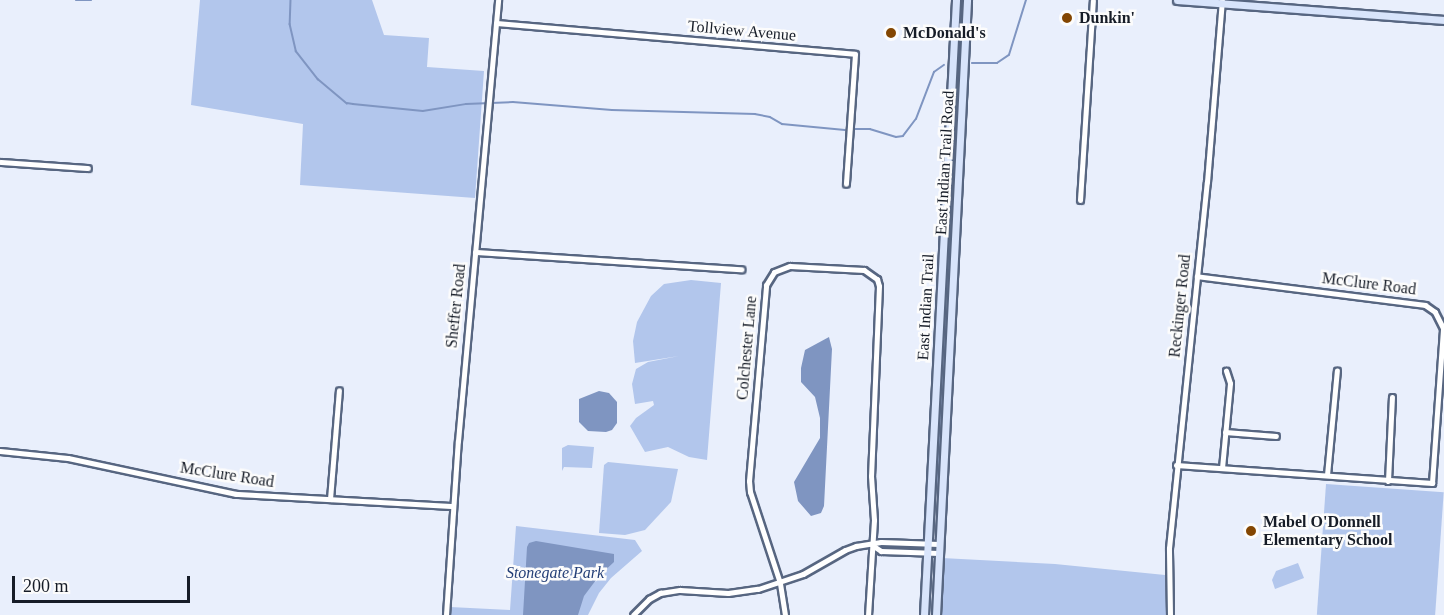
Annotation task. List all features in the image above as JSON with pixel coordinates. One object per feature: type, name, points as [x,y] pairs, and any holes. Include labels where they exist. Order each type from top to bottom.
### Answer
[{"type":"main road","name":"East Indian Trail","points":[[924,615],[956,0]]},
{"type":"main road","name":"East Indian Trail Road","points":[[936,615],[967,0]]},
{"type":"main road","points":[[1177,0],[1444,20]]},
{"type":"main road","points":[[940,304],[951,305]]},
{"type":"street","name":"Sheffer Road","points":[[446,615],[453,506],[498,0]]},
{"type":"street","points":[[1080,200],[1093,0]]},
{"type":"street","name":"Reckinger Road","points":[[1170,615],[1167,577],[1176,465],[1197,276],[1222,2]]},
{"type":"street","name":"Tollview Avenue","points":[[496,23],[855,54],[846,184]]},
{"type":"street","points":[[0,162],[88,168]]},
{"type":"street","points":[[475,252],[741,269]]},
{"type":"street","name":"Colchester Lane","points":[[780,583],[750,492],[749,481],[766,285],[770,277],[780,268],[790,266],[864,270],[877,279],[880,296],[871,476],[874,520],[872,546]]},
{"type":"street","name":"McClure Road","points":[[1197,276],[1430,307],[1439,316],[1443,327],[1442,377],[1432,483],[1388,481]]},
{"type":"street","points":[[1327,475],[1337,370]]},
{"type":"street","points":[[1222,468],[1230,383],[1226,371]]},
{"type":"street","points":[[330,499],[339,390]]},
{"type":"street","points":[[1176,465],[1388,481],[1392,397]]},
{"type":"street","points":[[1225,432],[1276,436]]},
{"type":"street","points":[[1435,437],[1444,438]]},
{"type":"street","name":"McClure Road","points":[[0,451],[68,458],[252,496],[453,506]]},
{"type":"street","points":[[633,615],[649,599],[670,590],[739,592],[780,583],[810,571],[845,550],[872,546],[881,542],[939,544]]},
{"type":"street","points":[[872,546],[880,551],[939,553]]},
{"type":"street","points":[[868,615],[872,546]]},
{"type":"street","points":[[780,583],[785,615]]},
{"type":"green space","points":[[200,0],[372,0],[384,35],[429,38],[427,67],[484,71],[475,198],[300,185],[303,124],[191,105]]},
{"type":"green space","points":[[955,79],[957,117],[949,294],[946,295]]},
{"type":"green space","points":[[691,280],[721,283],[707,460],[689,457],[668,447],[645,452],[630,426],[636,418],[654,405],[653,401],[635,404],[632,384],[636,369],[648,362],[679,356],[635,363],[633,341],[637,322],[651,296],[664,284]]},
{"type":"green space","points":[[946,316],[938,500],[936,458],[943,318]]},
{"type":"green space","points":[[568,445],[594,447],[592,468],[564,467],[562,471],[562,448]]},
{"type":"green space","points":[[608,462],[678,469],[671,502],[645,530],[625,535],[599,533],[604,465]]},
{"type":"green space","points":[[1326,484],[1444,492],[1435,615],[1317,615]]},
{"type":"green space","name":"Stonegate Park","points":[[516,526],[635,540],[642,551],[611,578],[599,593],[588,615],[449,615],[450,607],[510,610]]},
{"type":"green space","points":[[942,558],[1055,564],[1165,575],[1167,615],[939,615]]},
{"type":"green space","points":[[1298,563],[1304,578],[1275,589],[1272,580],[1276,571]]},
{"type":"shaded area","points":[[829,337],[832,349],[824,506],[821,513],[811,516],[798,501],[794,482],[820,438],[820,418],[815,397],[801,382],[801,368],[805,350]]},
{"type":"shaded area","points":[[599,391],[609,393],[617,402],[617,423],[612,430],[606,432],[588,431],[579,422],[579,399]]},
{"type":"shaded area","points":[[536,541],[614,554],[614,562],[599,576],[584,596],[578,615],[523,615],[527,547],[529,543]]},
{"type":"waterway","points":[[76,0],[91,0]]},
{"type":"waterway","points":[[291,0],[290,24],[296,51],[318,79],[347,103],[423,111],[466,104],[513,102],[612,110],[755,114],[770,117],[782,124],[845,130]]},
{"type":"waterway","points":[[972,63],[997,63],[1009,55],[1026,0]]},
{"type":"waterway","points":[[855,129],[870,129],[896,137],[903,136],[916,119],[934,72],[944,65]]},
{"type":"place","name":"Dunkin'","points":[[1067,18]]},
{"type":"place","name":"McDonald's","points":[[891,33]]},
{"type":"place","name":"Mabel O'Donnell Elementary School","points":[[1251,531]]}]
